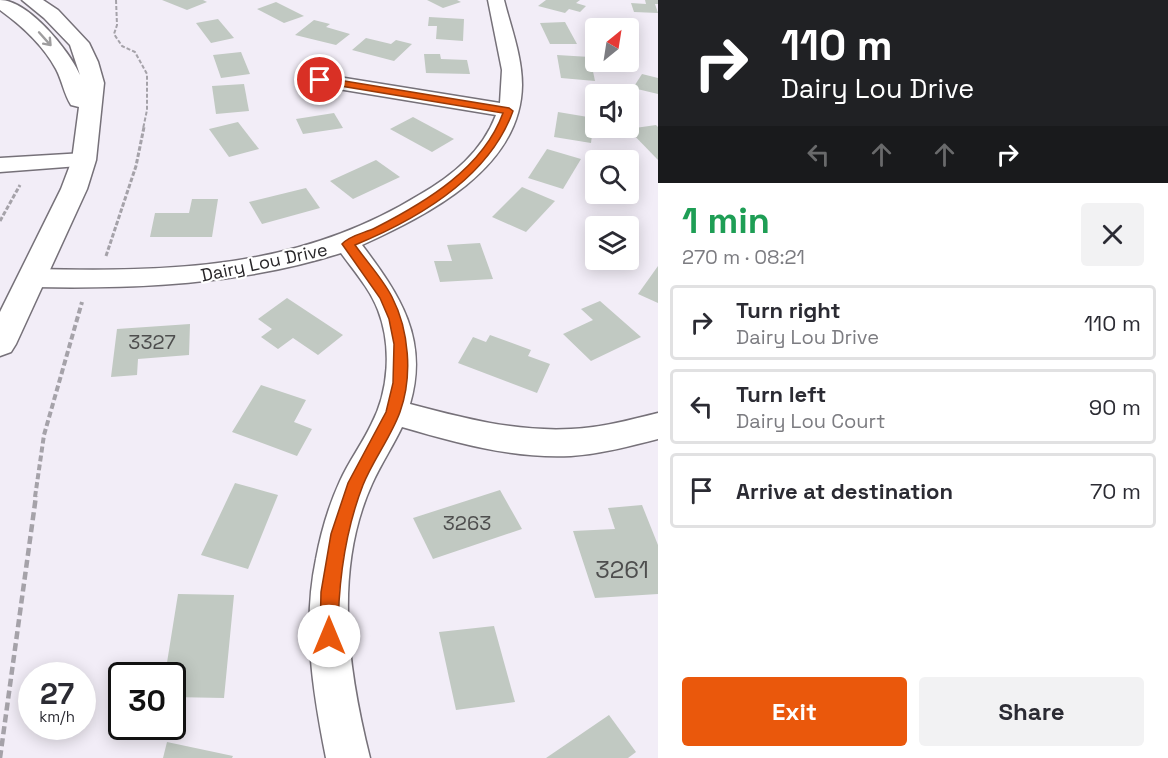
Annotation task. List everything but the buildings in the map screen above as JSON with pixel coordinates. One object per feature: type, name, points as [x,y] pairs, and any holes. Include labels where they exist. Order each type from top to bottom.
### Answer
[{"type":"main road","points":[[0,344],[74,189],[84,160],[89,128],[93,83],[88,62],[79,43],[66,28],[31,0]]},
{"type":"main road","points":[[0,1],[43,36],[59,56],[76,85],[89,128]]},
{"type":"street","name":"Dairy Lou Drive","points":[[32,278],[137,280],[187,277],[284,261],[348,244],[407,215],[458,181],[489,149],[502,130],[509,111],[513,79],[496,0]]},
{"type":"street","points":[[320,80],[509,111]]},
{"type":"street","points":[[0,165],[84,160]]},
{"type":"street","points":[[348,244],[386,297],[395,319],[400,344],[400,383],[393,412],[356,483],[339,534],[329,592],[329,659],[336,708],[348,758]]},
{"type":"street","points":[[393,412],[468,433],[523,442],[561,443],[612,438],[658,426]]},
{"type":"path","points":[[0,758],[44,435],[83,298],[67,297],[85,260],[104,261],[136,166],[147,110],[147,74],[135,52],[122,46],[114,34],[117,25],[116,0]]},
{"type":"path","points":[[0,221],[16,188],[33,172],[36,163]]},
{"type":"route","points":[[320,80],[509,111],[502,130],[489,149],[458,181],[426,204],[378,231],[348,244],[386,297],[395,319],[400,344],[400,383],[393,412],[356,483],[339,534],[329,592],[329,636]]}]
